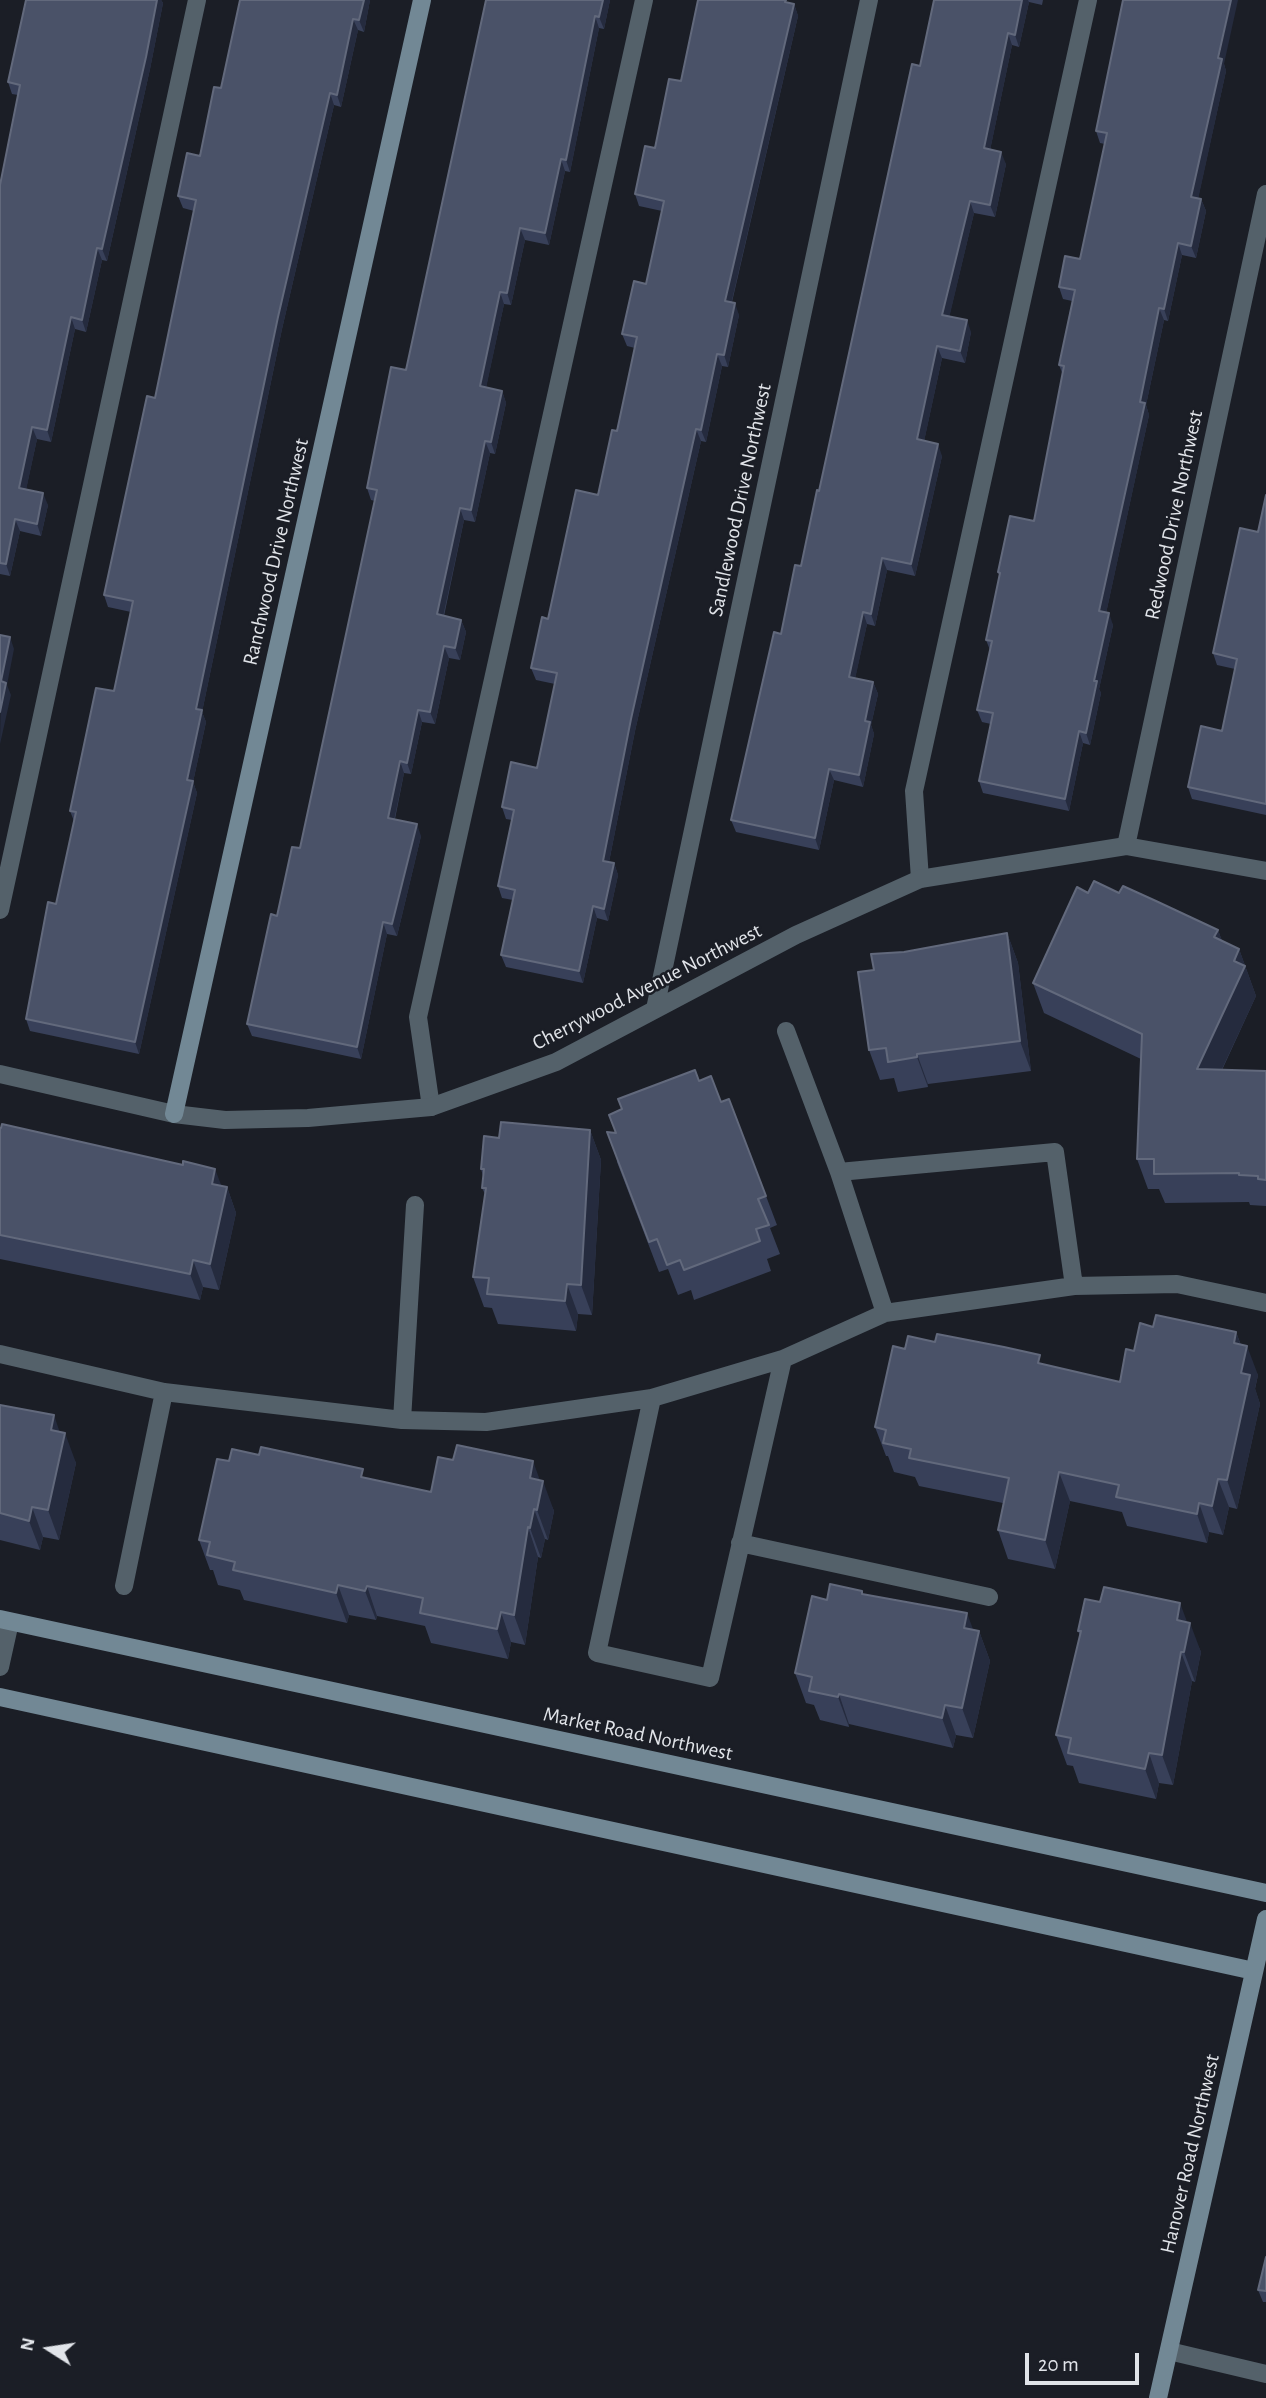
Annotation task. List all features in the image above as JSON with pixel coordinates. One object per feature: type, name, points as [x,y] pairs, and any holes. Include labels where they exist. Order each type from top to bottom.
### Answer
[{"type":"street","points":[[0,910],[197,0]]},
{"type":"street","name":"Ranchwood Drive Northwest","points":[[174,1114],[422,0]]},
{"type":"street","points":[[431,1107],[418,1017],[644,0]]},
{"type":"street","name":"Sandlewood Drive Northwest","points":[[655,1009],[869,0]]},
{"type":"street","points":[[920,879],[914,791],[1088,0]]},
{"type":"street","name":"Redwood Drive Northwest","points":[[1126,846],[1266,194]]},
{"type":"street","name":"Cherrywood Avenue Northwest","points":[[0,1074],[174,1114],[225,1120],[309,1118],[431,1107],[556,1062],[796,935],[920,879],[1126,846],[1266,871]]},
{"type":"street","points":[[786,1031],[839,1172],[886,1313]]},
{"type":"street","points":[[839,1172],[1055,1152],[1074,1286]]},
{"type":"street","points":[[402,1420],[415,1205]]},
{"type":"street","points":[[0,1354],[164,1392],[402,1420],[486,1422],[652,1398],[783,1359],[886,1313],[1074,1286],[1177,1284],[1266,1303]]},
{"type":"street","points":[[652,1398],[597,1653],[710,1678],[783,1359]]},
{"type":"street","points":[[124,1586],[164,1392]]},
{"type":"street","points":[[740,1543],[989,1597]]},
{"type":"street","points":[[0,1667],[5,1621]]},
{"type":"street","name":"Market Road Northwest","points":[[5,1621],[1266,1893]]},
{"type":"street","points":[[0,1697],[1254,1971]]},
{"type":"street","name":"Hanover Road Northwest","points":[[1158,2398],[1266,1919]]},
{"type":"street","points":[[1169,2351],[1266,2374]]},
{"type":"building","points":[[26,0],[157,0],[102,249],[97,248],[82,320],[71,317],[47,430],[32,427],[19,488],[43,493],[37,524],[15,519],[6,564],[0,563],[0,185],[20,85],[8,82]]},
{"type":"building","points":[[240,0],[364,0],[359,20],[353,19],[337,95],[330,93],[278,317],[196,709],[202,710],[187,780],[193,781],[135,1042],[26,1019],[48,902],[56,904],[76,812],[70,811],[96,688],[114,691],[133,601],[104,595],[147,396],[155,398],[196,200],[178,196],[187,153],[200,156],[214,87],[221,88]]},
{"type":"building","points":[[486,0],[603,0],[599,17],[595,16],[566,160],[561,159],[545,233],[520,228],[507,293],[500,292],[480,386],[502,391],[491,442],[485,441],[471,510],[460,508],[437,614],[461,620],[455,648],[444,646],[430,712],[418,710],[407,763],[400,761],[388,818],[417,824],[392,924],[383,922],[357,1047],[247,1024],[271,914],[277,916],[292,847],[300,848],[377,490],[367,488],[391,367],[406,370]]},
{"type":"building","points":[[698,0],[786,0],[785,2],[794,4],[725,301],[735,303],[724,355],[717,354],[701,430],[696,429],[631,719],[603,861],[614,863],[604,909],[593,906],[579,971],[501,955],[515,890],[498,886],[514,810],[502,807],[511,762],[537,768],[557,673],[531,668],[542,617],[548,619],[576,490],[598,495],[612,430],[617,431],[637,337],[622,334],[634,281],[646,284],[664,201],[635,194],[645,146],[655,148],[669,79],[681,81]]},
{"type":"building","points":[[934,0],[1022,0],[1015,35],[1008,33],[984,148],[1001,152],[990,205],[970,201],[942,315],[967,320],[960,351],[937,346],[917,439],[938,444],[911,564],[882,558],[871,614],[863,612],[849,677],[873,682],[865,721],[870,722],[859,775],[829,769],[815,838],[731,820],[774,632],[781,634],[795,565],[801,566],[912,64],[920,66]]},
{"type":"building","points":[[1123,0],[1231,0],[1218,58],[1222,59],[1191,197],[1201,199],[1191,246],[1178,243],[1164,309],[1159,308],[1140,402],[1145,403],[1099,611],[1109,613],[1094,681],[1097,681],[1086,733],[1079,731],[1065,799],[979,781],[993,713],[977,710],[992,641],[986,640],[1010,516],[1034,521],[1064,366],[1059,365],[1075,290],[1059,287],[1065,256],[1080,259],[1107,133],[1096,131]]},
{"type":"building","points":[[1266,495],[1266,804],[1188,787],[1201,726],[1222,731],[1237,659],[1213,653],[1240,528],[1258,532]]},
{"type":"building","points":[[0,635],[10,637],[1,681],[6,683],[0,712]]},
{"type":"building","points":[[1094,881],[1119,893],[1123,886],[1218,930],[1214,937],[1239,949],[1234,961],[1245,966],[1197,1069],[1266,1071],[1266,1180],[1239,1173],[1154,1174],[1154,1159],[1137,1159],[1142,1034],[1033,983],[1077,887],[1088,893]]},
{"type":"building","points":[[1007,933],[1020,1041],[917,1054],[917,1057],[888,1062],[886,1048],[869,1050],[858,972],[874,970],[871,954],[904,952]]},
{"type":"building","points":[[695,1070],[699,1081],[711,1076],[721,1102],[729,1099],[766,1196],[758,1199],[769,1225],[756,1229],[760,1241],[684,1270],[680,1260],[667,1265],[657,1239],[649,1242],[607,1132],[616,1133],[609,1115],[622,1109],[618,1099]]},
{"type":"building","points":[[501,1122],[590,1130],[581,1285],[567,1284],[565,1301],[487,1294],[489,1278],[473,1277],[486,1188],[482,1188],[484,1169],[481,1169],[484,1136],[499,1138]]},
{"type":"building","points":[[2,1124],[183,1165],[183,1161],[215,1169],[212,1184],[227,1187],[210,1264],[193,1260],[190,1274],[0,1235]]},
{"type":"building","points":[[1156,1315],[1236,1332],[1234,1343],[1247,1346],[1241,1373],[1250,1375],[1227,1480],[1218,1479],[1212,1506],[1199,1503],[1197,1514],[1116,1497],[1119,1485],[1059,1472],[1045,1540],[998,1530],[1009,1478],[909,1458],[911,1449],[883,1443],[886,1430],[875,1427],[893,1346],[905,1349],[908,1336],[935,1342],[937,1334],[1004,1347],[1040,1355],[1038,1363],[1120,1382],[1126,1349],[1134,1351],[1140,1323],[1153,1327]]},
{"type":"building","points":[[0,1405],[54,1415],[51,1430],[65,1433],[48,1510],[32,1507],[29,1521],[0,1513]]},
{"type":"building","points":[[457,1445],[533,1461],[530,1478],[543,1481],[537,1510],[534,1509],[530,1528],[528,1527],[514,1615],[501,1612],[497,1629],[420,1613],[423,1598],[367,1586],[365,1591],[338,1585],[336,1593],[233,1570],[235,1562],[207,1555],[210,1542],[199,1540],[217,1459],[229,1461],[232,1449],[259,1455],[261,1447],[363,1469],[361,1477],[431,1492],[438,1457],[453,1460]]},
{"type":"building","points":[[830,1584],[862,1591],[862,1594],[967,1613],[964,1628],[979,1631],[962,1708],[945,1705],[942,1718],[839,1694],[838,1697],[809,1691],[812,1677],[795,1673],[812,1596],[827,1600]]},
{"type":"building","points":[[1104,1587],[1180,1603],[1177,1620],[1190,1623],[1184,1652],[1181,1652],[1162,1755],[1149,1753],[1145,1769],[1068,1753],[1071,1738],[1056,1735],[1081,1631],[1078,1631],[1085,1599],[1100,1602]]},
{"type":"building","points":[[1266,2257],[1266,2291],[1258,2290]]}]
